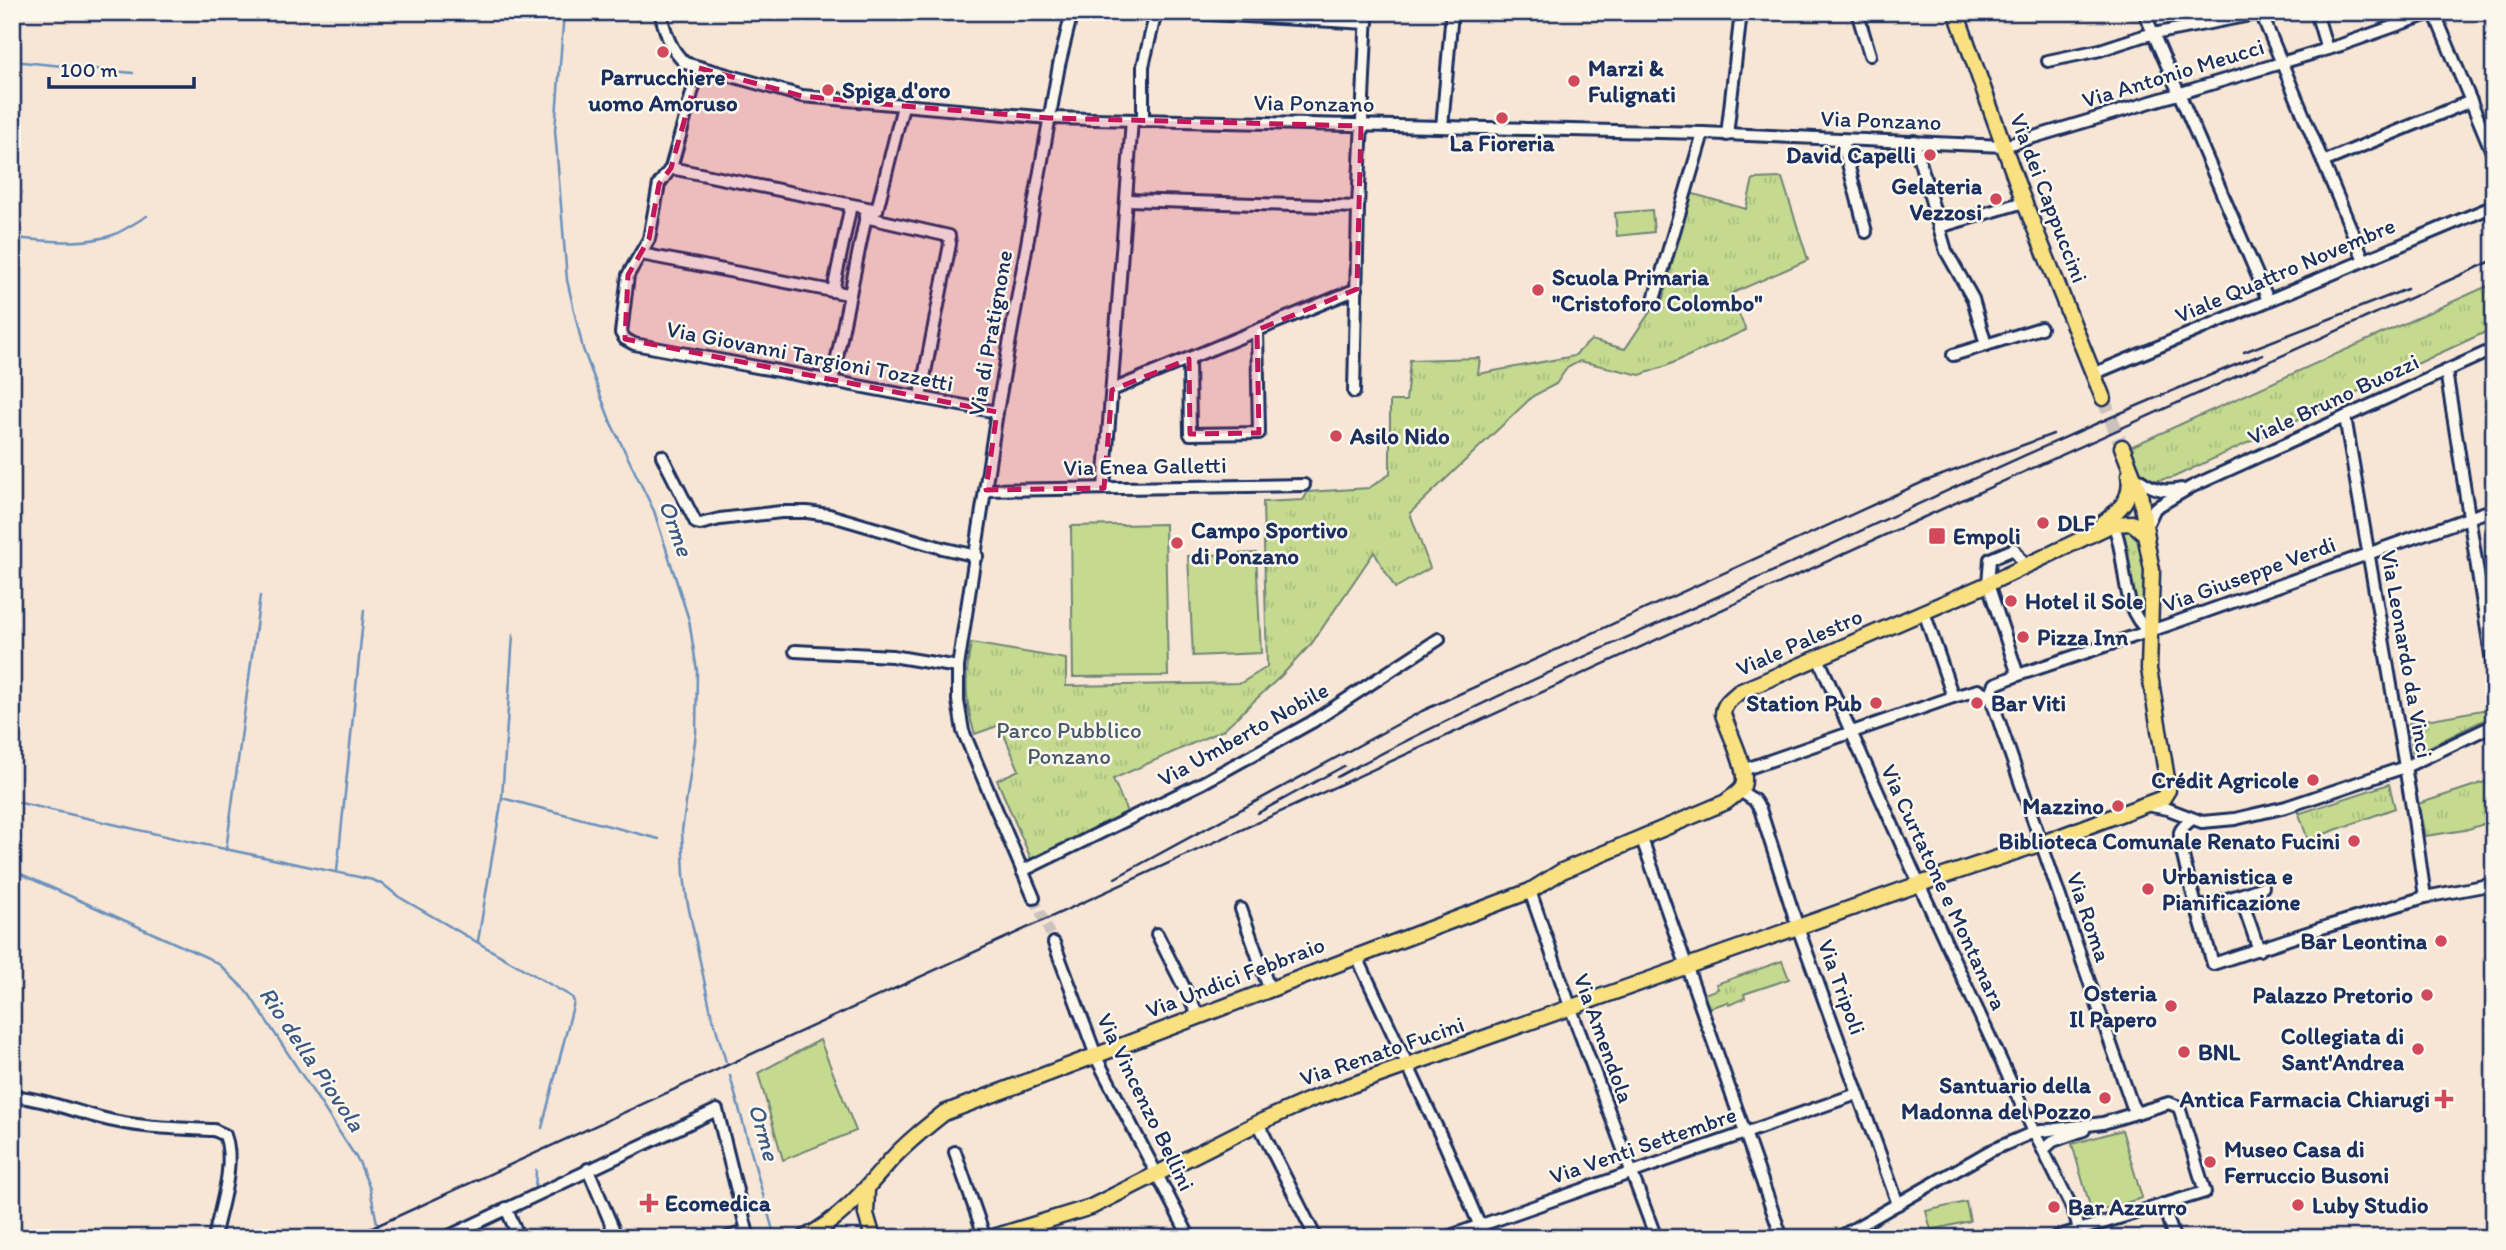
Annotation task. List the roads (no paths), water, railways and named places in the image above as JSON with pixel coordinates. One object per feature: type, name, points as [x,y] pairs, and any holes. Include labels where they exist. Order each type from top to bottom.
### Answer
[{"type":"main road","name":"Via dei Cappuccini","points":[[1956,12],[2024,202],[2103,398]]},
{"type":"main road","points":[[2122,447],[2131,470],[2147,535],[2152,570],[2150,688],[2168,790]]},
{"type":"main road","points":[[2091,533],[2120,511],[2125,502],[2131,470]]},
{"type":"main road","points":[[2091,533],[2113,524],[2132,523],[2147,535]]},
{"type":"main road","name":"Viale Palestro","points":[[1740,791],[1744,784],[1743,770],[1725,720],[1724,707],[1739,692],[1987,584],[2091,533]]},
{"type":"main road","name":"Via Renato Fucini","points":[[988,1238],[1091,1207],[1302,1103],[1919,884],[2040,844],[2147,805],[2163,797],[2168,790]]},
{"type":"main road","points":[[1642,839],[1726,802],[1740,791]]},
{"type":"main road","name":"Via Undici Febbraio","points":[[804,1238],[837,1217],[867,1190],[891,1160],[922,1129],[944,1113],[1530,891],[1562,872],[1642,839]]},
{"type":"main road","points":[[867,1190],[866,1214],[873,1238]]},
{"type":"street","name":"Via Ponzano","points":[[660,12],[667,40],[685,63],[802,96],[1049,118],[1703,133],[2004,146]]},
{"type":"street","name":"Via di Pratignone","points":[[1034,898],[963,731],[958,701],[958,667],[997,412],[1049,118],[1072,12]]},
{"type":"street","points":[[1104,488],[1127,200],[1143,66],[1156,12]]},
{"type":"street","points":[[1175,12],[1367,18],[1358,206],[1354,392]]},
{"type":"street","points":[[1442,127],[1452,12]]},
{"type":"street","points":[[1727,135],[1741,12]]},
{"type":"street","points":[[1857,12],[1870,55]]},
{"type":"street","points":[[2144,12],[2269,300]]},
{"type":"street","points":[[2316,12],[2327,49]]},
{"type":"street","points":[[2434,12],[2494,156]]},
{"type":"street","name":"Via Antonio Meucci","points":[[2004,146],[2327,49],[2434,12]]},
{"type":"street","points":[[2048,61],[2153,35],[2263,13],[2364,260]]},
{"type":"street","points":[[699,68],[671,168],[659,184],[649,239],[641,254],[848,294]]},
{"type":"street","points":[[2323,162],[2471,101]]},
{"type":"street","points":[[832,383],[848,294],[903,106]]},
{"type":"street","points":[[1653,303],[1703,133]]},
{"type":"street","name":"Via Ponzano","points":[[1842,141],[1866,232]]},
{"type":"street","points":[[1914,141],[1950,262],[1973,299],[1986,345]]},
{"type":"street","points":[[671,168],[851,205],[949,236],[950,244],[920,398]]},
{"type":"street","points":[[1127,200],[1358,206]]},
{"type":"street","points":[[1939,227],[2024,202]]},
{"type":"street","points":[[833,291],[851,205]]},
{"type":"street","name":"Viale Quattro Novembre","points":[[2093,374],[2494,206]]},
{"type":"street","name":"Via Giovanni Targioni Tozzetti","points":[[641,254],[628,275],[621,333],[634,344],[997,412]]},
{"type":"street","points":[[1112,390],[1357,289]]},
{"type":"street","points":[[1953,355],[2041,328]]},
{"type":"street","points":[[1189,359],[1190,434],[1259,433],[1256,330]]},
{"type":"street","name":"Viale Bruno Buozzi","points":[[2147,535],[2155,508],[2191,487],[2494,349]]},
{"type":"street","points":[[2446,371],[2494,674]]},
{"type":"street","name":"Via Leonardo da Vinci","points":[[2345,417],[2425,897]]},
{"type":"street","points":[[662,456],[695,523],[781,512],[818,514],[977,555]]},
{"type":"street","name":"Viale Bruno Buozzi","points":[[2131,470],[2155,489],[2171,492],[2191,487]]},
{"type":"street","name":"Via Enea Galletti","points":[[986,489],[1304,485]]},
{"type":"street","name":"Via Giuseppe Verdi","points":[[1990,695],[1995,684],[2018,675],[2494,509]]},
{"type":"street","points":[[2113,524],[2123,555],[2129,602],[2136,618],[2149,631]]},
{"type":"street","points":[[2018,675],[1987,584],[1990,559],[2014,549],[2025,566]]},
{"type":"street","points":[[1924,612],[1953,697]]},
{"type":"street","name":"Via Umberto Nobile","points":[[1022,871],[1204,782],[1312,722],[1439,639]]},
{"type":"street","points":[[794,651],[892,656],[958,667]]},
{"type":"street","name":"Via Curtatone e Montanara","points":[[1818,658],[2034,1132],[2076,1214],[2080,1230]]},
{"type":"street","points":[[1743,770],[1953,697],[1978,690],[1990,695]]},
{"type":"street","name":"Via Roma","points":[[1990,695],[2040,844],[2137,1113]]},
{"type":"street","points":[[2147,805],[2203,822],[2235,820],[2286,807],[2405,767],[2494,725]]},
{"type":"street","points":[[2168,790],[2174,809],[2186,817]]},
{"type":"street","name":"Via Tripoli","points":[[1740,791],[1754,800],[1760,809],[1798,928],[1898,1204]]},
{"type":"street","points":[[2186,817],[2179,836],[2213,964],[2425,897],[2494,884]]},
{"type":"street","points":[[1642,839],[1782,1238]]},
{"type":"street","points":[[2198,908],[2263,887]]},
{"type":"street","name":"Via Amendola","points":[[1530,891],[1656,1238]]},
{"type":"street","points":[[2240,895],[2259,950]]},
{"type":"street","points":[[1241,909],[1269,988]]},
{"type":"street","points":[[1157,934],[1198,1015]]},
{"type":"street","name":"Via Vincenzo Bellini","points":[[1054,943],[1095,1055],[1189,1237]]},
{"type":"street","points":[[1356,955],[1406,1067],[1446,1147],[1485,1238]]},
{"type":"street","name":"Via Venti Settembre","points":[[1444,1238],[1857,1094]]},
{"type":"street","points":[[12,1096],[36,1098],[137,1126],[214,1130],[225,1135],[229,1146],[229,1164],[214,1238]]},
{"type":"street","points":[[2043,1149],[2053,1141],[2169,1103],[2181,1109],[2205,1192],[2054,1238]]},
{"type":"street","points":[[445,1238],[717,1110],[747,1231],[726,1238]]},
{"type":"street","points":[[1258,1123],[1315,1238]]},
{"type":"street","points":[[1838,1238],[1990,1151],[2034,1132],[2103,1124]]},
{"type":"street","points":[[956,1152],[988,1238]]},
{"type":"street","points":[[588,1169],[617,1238]]},
{"type":"street","points":[[2164,1204],[2174,1238]]},
{"type":"street","points":[[506,1208],[519,1238]]},
{"type":"waterway","name":"Orme","points":[[564,12],[555,130],[567,280],[583,349],[611,423],[654,511],[689,620],[697,671],[696,734],[682,831],[684,875],[710,1008],[726,1062]]},
{"type":"waterway","points":[[12,61],[133,73]]},
{"type":"waterway","points":[[12,238],[62,241],[101,238],[113,235],[147,216]]},
{"type":"waterway","points":[[226,850],[260,596]]},
{"type":"waterway","points":[[337,871],[364,610]]},
{"type":"waterway","points":[[478,941],[502,798],[513,635]]},
{"type":"waterway","points":[[502,798],[659,839]]},
{"type":"waterway","points":[[12,801],[373,880],[572,997],[574,1002],[542,1128]]},
{"type":"waterway","name":"Rio della Piovola","points":[[12,870],[220,965],[249,994],[359,1162],[370,1189],[380,1238]]},
{"type":"waterway","name":"Orme","points":[[730,1076],[775,1238]]},
{"type":"waterway","points":[[535,1191],[536,1170]]},
{"type":"tunnel","points":[[2103,398],[2122,447]]},
{"type":"tunnel","points":[[1034,898],[1054,943]]},
{"type":"railway","points":[[350,1238],[1920,519],[2494,260]]},
{"type":"railway","points":[[2244,352],[2407,289]]},
{"type":"railway","points":[[1337,777],[1491,700],[2006,464],[2263,354]]},
{"type":"railway","points":[[1115,878],[1422,711],[1923,482],[2053,434]]},
{"type":"railway","points":[[1258,813],[1344,766]]},
{"type":"place","name":"Parrucchiere uomo Amoruso","points":[[663,52]]},
{"type":"place","name":"Marzi & Fulignati","points":[[1574,81]]},
{"type":"place","name":"Spiga d'oro","points":[[828,90]]},
{"type":"place","name":"La Fioreria","points":[[1502,118]]},
{"type":"place","name":"David Capelli","points":[[1930,155]]},
{"type":"place","name":"Gelateria Vezzosi","points":[[1996,199]]},
{"type":"place","name":"Scuola Primaria \"Cristoforo Colombo\"","points":[[1538,290]]},
{"type":"place","name":"Asilo Nido","points":[[1336,436]]},
{"type":"place","name":"DLF","points":[[2043,523]]},
{"type":"place","name":"Empoli","points":[[1937,536]]},
{"type":"place","name":"Campo Sportivo di Ponzano","points":[[1177,543]]},
{"type":"place","name":"Hotel il Sole","points":[[2011,601]]},
{"type":"place","name":"Pizza Inn","points":[[2023,637]]},
{"type":"place","name":"Station Pub","points":[[1876,703]]},
{"type":"place","name":"Bar Viti","points":[[1977,703]]},
{"type":"place","name":"Crédit Agricole","points":[[2313,780]]},
{"type":"place","name":"Mazzino","points":[[2118,806]]},
{"type":"place","name":"Biblioteca Comunale Renato Fucini","points":[[2354,841]]},
{"type":"place","name":"Urbanistica e Pianificazione","points":[[2148,889]]},
{"type":"place","name":"Bar Leontina","points":[[2441,941]]},
{"type":"place","name":"Palazzo Pretorio","points":[[2427,995]]},
{"type":"place","name":"Osteria Il Papero","points":[[2171,1006]]},
{"type":"place","name":"Collegiata di Sant'Andrea","points":[[2418,1049]]},
{"type":"place","name":"BNL","points":[[2184,1052]]},
{"type":"place","name":"Santuario della Madonna del Pozzo","points":[[2105,1098]]},
{"type":"place","name":"Antica Farmacia Chiarugi","points":[[2444,1099]]},
{"type":"place","name":"Museo Casa di Ferruccio Busoni","points":[[2210,1162]]},
{"type":"place","name":"Ecomedica","points":[[649,1203]]},
{"type":"place","name":"Luby Studio","points":[[2298,1205]]},
{"type":"place","name":"Bar Azzurro","points":[[2054,1207]]},
{"type":"park label","name":"Parco Pubblico Ponzano","points":[[1069,743]]}]
